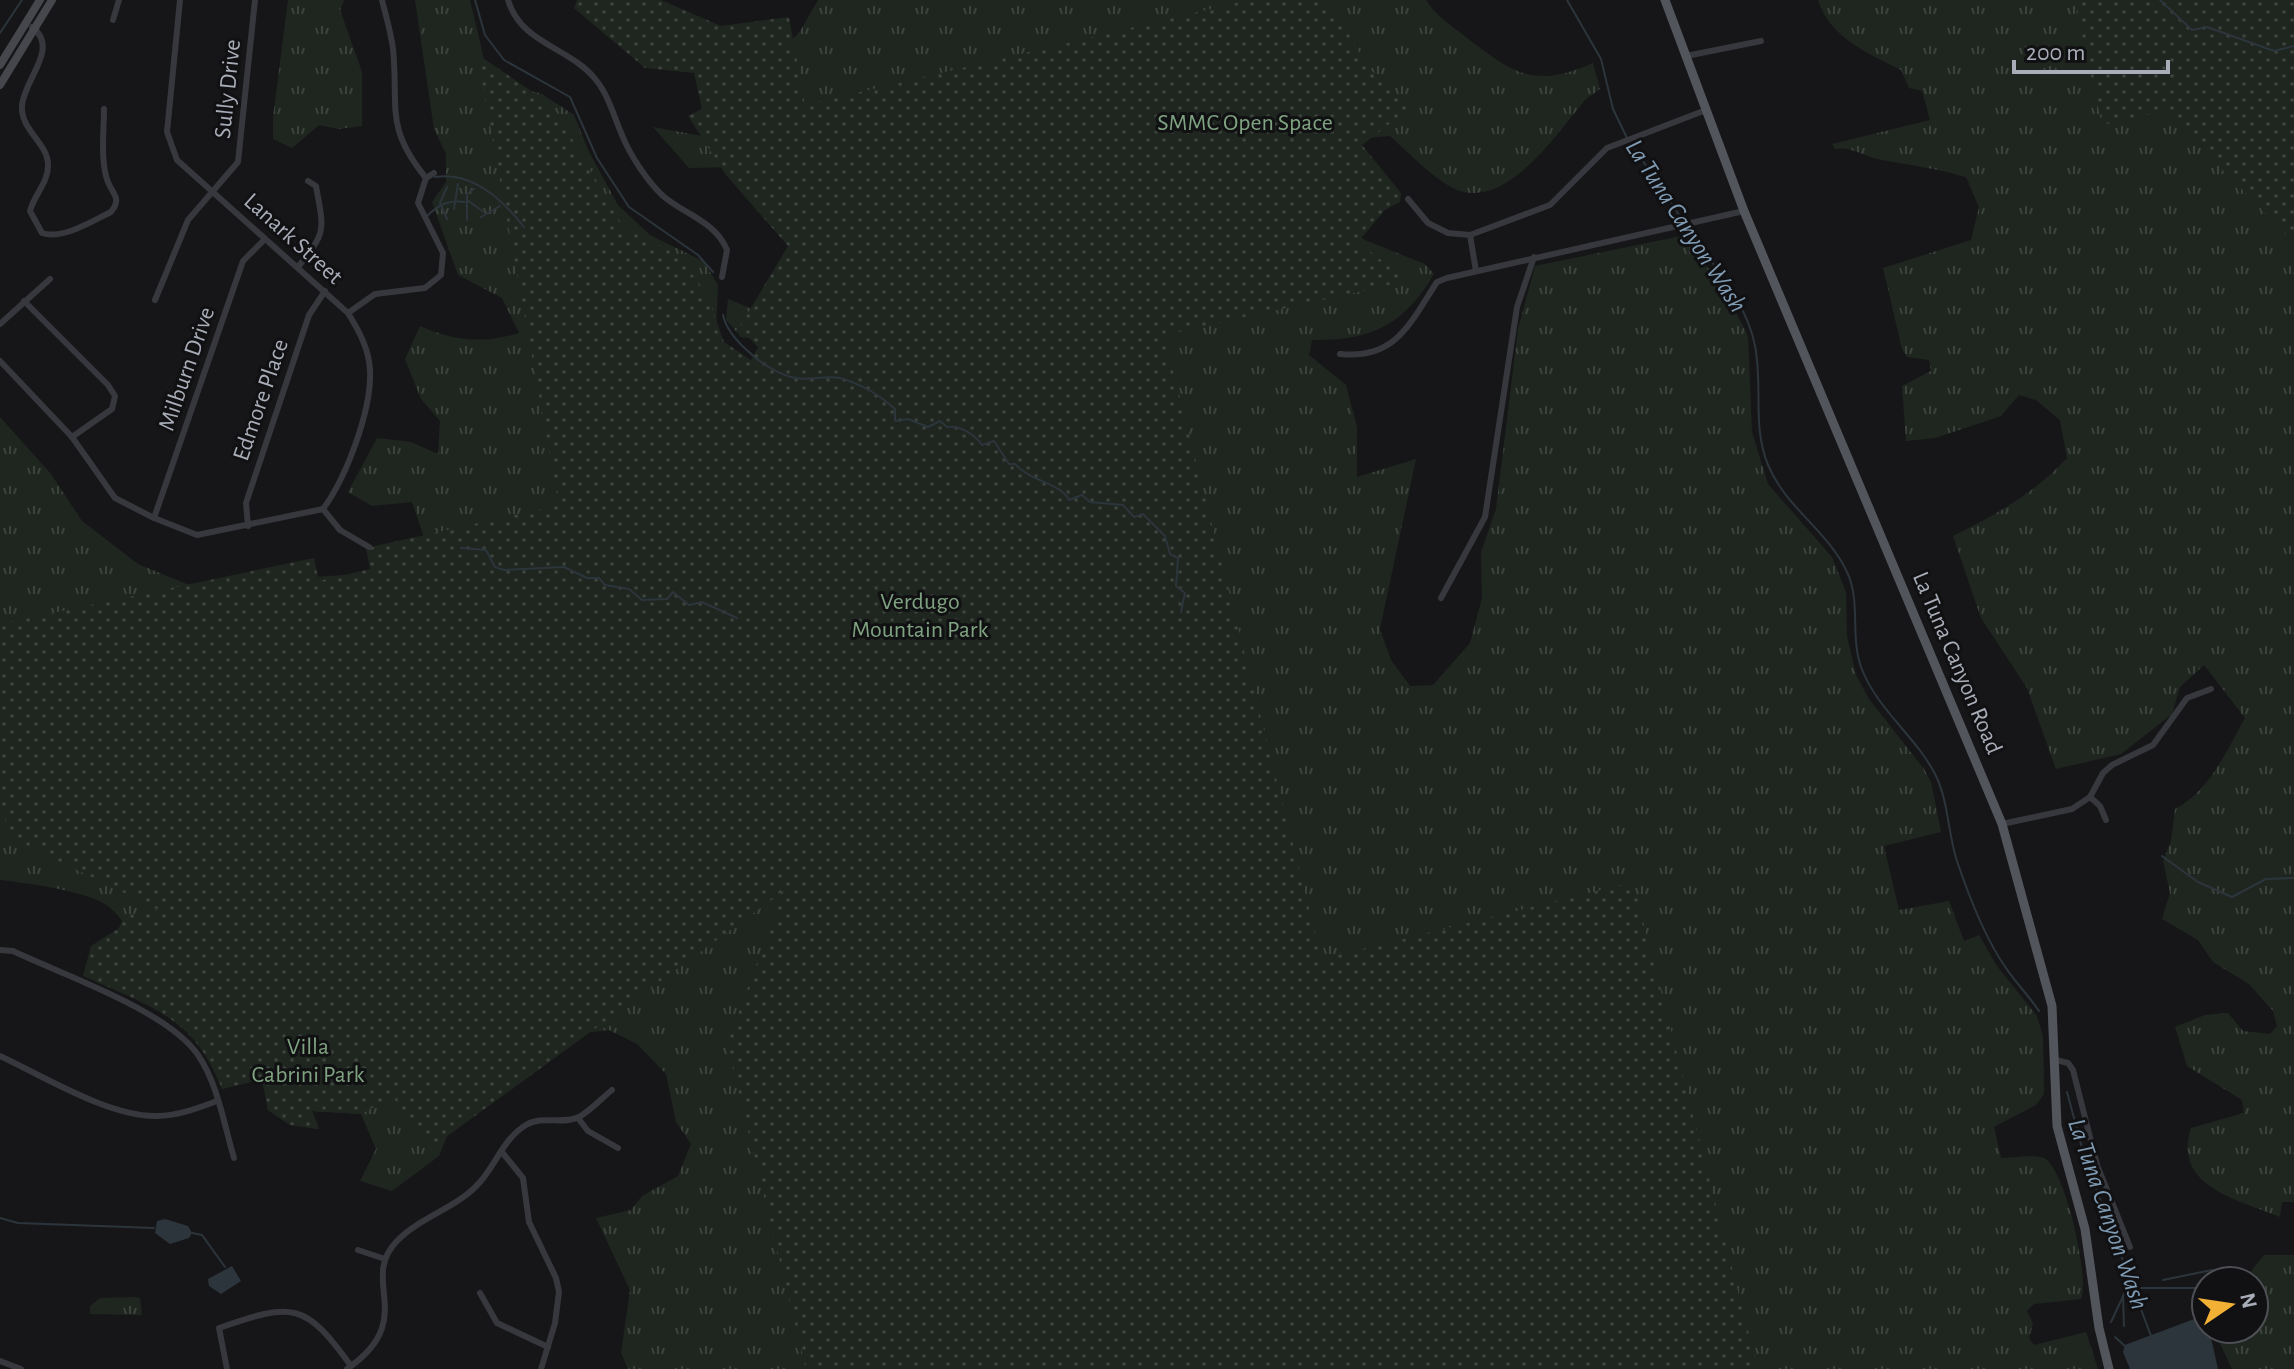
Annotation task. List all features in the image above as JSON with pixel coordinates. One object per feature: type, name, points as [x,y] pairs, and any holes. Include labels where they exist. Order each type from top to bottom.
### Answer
[{"type":"main road","points":[[0,85],[40,0]]},
{"type":"main road","points":[[0,65],[52,0]]},
{"type":"main road","name":"La Tuna Canyon Road","points":[[1665,0],[1744,211],[2002,824],[2052,1006],[2057,1126],[2085,1229],[2099,1328],[2109,1369]]},
{"type":"street","points":[[113,20],[119,0]]},
{"type":"street","name":"Lanark Street","points":[[180,0],[167,132],[177,160],[348,313],[365,345],[369,387],[339,488],[323,509]]},
{"type":"street","name":"Sully Drive","points":[[155,300],[188,220],[238,162],[255,0]]},
{"type":"street","points":[[382,0],[393,50],[392,106],[397,132],[409,157],[426,178]]},
{"type":"street","points":[[508,0],[520,24],[530,35],[580,63],[597,80],[624,140],[663,196],[716,232],[727,250],[722,277]]},
{"type":"street","points":[[29,26],[43,39],[44,48],[24,97],[22,114],[28,130],[46,155],[48,166],[30,211],[42,233],[52,236],[92,221],[116,206],[115,193],[106,180],[104,109]]},
{"type":"street","points":[[1686,56],[1761,41]]},
{"type":"street","points":[[1408,199],[1428,223],[1448,233],[1470,235],[1550,205],[1592,159],[1628,139],[1706,110]]},
{"type":"street","points":[[348,313],[375,294],[425,288],[441,275],[444,261],[442,248],[418,208],[426,178],[434,173]]},
{"type":"street","points":[[298,267],[321,239],[323,223],[316,186],[308,181]]},
{"type":"street","points":[[1340,354],[1373,354],[1397,339],[1437,282],[1534,257],[1744,211]]},
{"type":"street","points":[[1470,235],[1476,271]]},
{"type":"street","name":"Milburn Drive","points":[[154,518],[243,261],[265,239]]},
{"type":"street","points":[[1441,598],[1485,517],[1517,307],[1534,257]]},
{"type":"street","points":[[0,324],[50,279]]},
{"type":"street","name":"Edmore Place","points":[[248,526],[246,503],[309,315],[325,291]]},
{"type":"street","points":[[24,301],[108,385],[115,396],[112,409],[72,437]]},
{"type":"street","points":[[0,361],[72,437],[115,498],[154,518],[197,535],[323,509],[340,530],[369,547]]},
{"type":"street","points":[[2002,824],[2072,809],[2090,797],[2103,773],[2112,765],[2153,745],[2187,698],[2211,689]]},
{"type":"street","points":[[2090,797],[2100,806],[2106,820]]},
{"type":"street","points":[[0,950],[13,951],[152,1016],[179,1033],[198,1054],[217,1101],[234,1158]]},
{"type":"street","points":[[0,1056],[95,1100],[143,1115],[181,1113],[217,1101]]},
{"type":"street","points":[[2056,1060],[2068,1063],[2073,1070],[2076,1095],[2105,1193],[2130,1247]]},
{"type":"street","points":[[227,1369],[218,1332],[222,1326],[261,1314],[294,1312],[318,1324],[349,1368],[377,1344],[384,1326],[385,1259],[406,1233],[480,1183],[501,1151],[530,1123],[578,1118],[612,1090]]},
{"type":"street","points":[[578,1118],[588,1131],[618,1148]]},
{"type":"street","points":[[501,1151],[523,1178],[529,1222],[556,1278],[559,1306],[541,1369]]},
{"type":"street","points":[[358,1250],[385,1259]]},
{"type":"street","points":[[480,1293],[497,1323],[548,1347]]},
{"type":"street","points":[[0,1361],[21,1369]]},
{"type":"green space","points":[[288,0],[344,0],[340,10],[362,72],[362,126],[338,129],[319,125],[292,148],[273,139]]},
{"type":"green space","name":"Verdugo Mountain Park","points":[[415,0],[470,0],[489,80],[542,94],[574,115],[589,152],[618,205],[650,235],[703,261],[718,285],[716,330],[742,368],[764,379],[758,339],[741,337],[726,320],[728,299],[750,308],[809,249],[732,167],[689,168],[653,127],[713,138],[770,60],[799,33],[818,0],[1426,0],[1445,20],[1512,69],[1540,76],[1555,75],[1593,63],[1600,89],[1586,99],[1533,161],[1500,186],[1482,192],[1455,189],[1425,168],[1390,136],[1363,138],[1328,214],[1365,240],[1425,264],[1434,274],[1423,292],[1398,318],[1369,333],[1333,340],[1312,340],[1309,355],[1346,385],[1357,427],[1357,477],[1416,459],[1380,629],[1391,660],[1410,686],[1433,685],[1470,643],[1482,598],[1481,552],[1496,509],[1518,329],[1535,266],[1686,235],[1729,299],[1748,336],[1752,432],[1768,484],[1832,557],[1846,592],[1847,636],[1856,675],[1869,699],[1931,782],[1941,832],[1884,846],[1899,910],[1949,901],[1964,941],[1979,935],[1997,966],[2037,1016],[2043,1036],[2044,1094],[2036,1105],[1994,1127],[2001,1158],[2040,1157],[2052,1166],[2074,1224],[2083,1287],[2081,1299],[2034,1304],[2027,1311],[2033,1324],[2029,1338],[2034,1345],[2086,1332],[2098,1369],[628,1369],[621,1353],[630,1290],[596,1218],[631,1210],[642,1196],[678,1176],[691,1144],[676,1122],[666,1074],[637,1044],[609,1030],[566,1035],[454,1118],[439,1156],[392,1191],[360,1181],[376,1149],[361,1114],[312,1111],[319,1129],[290,1125],[268,1110],[262,1079],[222,1089],[187,1021],[152,963],[108,906],[72,892],[0,880],[0,417],[51,474],[82,521],[138,564],[189,585],[377,573],[426,543],[412,502],[372,506],[348,492],[377,438],[411,442],[438,454],[440,421],[421,399],[405,359],[420,326],[445,335],[481,340],[519,333],[502,298],[458,275],[432,202],[446,182],[446,154],[434,129]]},
{"type":"green space","name":"Verdugo Mountain Park","points":[[577,0],[661,0],[721,26],[789,17],[805,105],[1249,0],[1323,0],[1342,23],[1368,67],[1410,108],[1362,145],[1401,193],[1400,202],[1385,210],[1358,242],[1408,281],[1164,335],[1322,959],[1633,882],[1758,1369],[806,1369],[727,1044],[784,891],[431,1148],[393,1097],[361,1114],[312,1111],[319,1129],[290,1125],[268,1110],[262,1079],[222,1089],[211,1064],[183,1029],[149,1006],[83,976],[91,946],[119,928],[124,916],[157,909],[9,837],[0,796],[0,624],[314,558],[319,581],[370,569],[366,548],[559,505],[477,54],[553,106],[624,228],[677,254],[707,294],[724,342],[751,360],[758,347],[739,328],[788,246],[726,175],[688,116],[702,109],[694,73],[645,68],[574,8]]},
{"type":"green space","points":[[1818,0],[2294,0],[2294,1202],[2282,1202],[2280,1217],[2213,1188],[2200,1178],[2191,1164],[2188,1148],[2191,1128],[2244,1113],[2242,1100],[2187,1066],[2175,1027],[2205,1015],[2228,1013],[2243,1031],[2270,1034],[2277,1026],[2273,1011],[2249,984],[2213,962],[2198,940],[2162,919],[2170,893],[2163,861],[2171,841],[2175,809],[2187,802],[2207,781],[2245,718],[2204,665],[2180,687],[2172,714],[2121,754],[2056,769],[2027,688],[1981,618],[1953,536],[2014,502],[2042,482],[2067,458],[2060,420],[2036,400],[2019,395],[2001,416],[1935,438],[1906,441],[1902,386],[1931,371],[1929,360],[1907,357],[1902,349],[1883,268],[1971,240],[1979,207],[1966,177],[1835,149],[1832,144],[1930,120],[1922,91],[1909,88],[1901,70],[1863,50],[1841,34],[1831,25]]},
{"type":"green space","points":[[2074,0],[2294,0],[2294,242],[2164,111],[2102,125]]},
{"type":"green space","points":[[2264,1255],[2294,1255],[2294,1369],[2232,1369],[2221,1345],[2270,1345],[2270,1265],[2256,1265]]},
{"type":"green space","points":[[100,1298],[140,1298],[142,1315],[90,1314],[90,1306]]},
{"type":"shaded area","points":[[165,1219],[188,1226],[192,1233],[189,1238],[170,1244],[155,1233],[157,1221]]},
{"type":"shaded area","points":[[232,1266],[241,1281],[221,1294],[209,1286],[208,1279]]},
{"type":"shaded area","points":[[2190,1321],[2190,1345],[2213,1345],[2218,1369],[2130,1369],[2123,1352],[2125,1345]]},
{"type":"waterway","points":[[0,33],[22,0]]},
{"type":"waterway","points":[[475,0],[485,35],[504,60],[570,97],[597,158],[629,207],[698,255],[713,272]]},
{"type":"waterway","name":"La Tuna Canyon Wash","points":[[1567,0],[1601,59],[1613,109],[1627,138]]},
{"type":"waterway","points":[[2160,0],[2192,30],[2207,27],[2274,51],[2294,46]]},
{"type":"waterway","name":"La Tuna Canyon Wash","points":[[1631,143],[1683,221]]},
{"type":"waterway","points":[[435,177],[449,176],[474,183],[496,198],[524,227]]},
{"type":"waterway","points":[[454,209],[458,184]]},
{"type":"waterway","points":[[447,187],[440,203],[447,219]]},
{"type":"waterway","points":[[467,220],[467,194],[474,189]]},
{"type":"waterway","points":[[467,200],[484,212]]},
{"type":"waterway","points":[[427,216],[444,204],[465,202]]},
{"type":"waterway","points":[[481,217],[500,206]]},
{"type":"waterway","name":"La Tuna Canyon Wash","points":[[1686,226],[1727,283],[1751,330],[1757,361],[1760,436],[1768,465],[1785,494],[1829,544],[1847,572],[1854,595],[1856,643],[1861,667],[1877,697],[1919,749],[1936,776],[1956,858],[1977,915],[1998,956],[2039,1011]]},
{"type":"waterway","points":[[723,315],[742,345],[775,370],[796,378],[835,377],[856,384],[895,409],[895,421],[908,419],[928,427],[940,421],[947,427],[968,432],[982,445],[994,441],[1009,464],[1015,464],[1059,490],[1069,500],[1082,495],[1090,502],[1123,505],[1134,517],[1143,514],[1165,536],[1170,554],[1178,558],[1176,586],[1185,593],[1181,612]]},
{"type":"waterway","points":[[461,548],[486,550],[495,567],[504,570],[564,567],[587,578],[599,578],[605,585],[629,589],[642,600],[667,599],[673,592],[689,605],[702,602],[737,618]]},
{"type":"waterway","points":[[2162,856],[2198,882],[2232,897],[2266,879],[2294,878]]},
{"type":"waterway","name":"La Tuna Canyon Wash","points":[[2067,1092],[2085,1159],[2151,1336]]},
{"type":"waterway","points":[[0,1218],[18,1223],[154,1228]]},
{"type":"waterway","points":[[192,1233],[202,1235],[225,1267]]},
{"type":"waterway","points":[[2163,1280],[2190,1274]]},
{"type":"waterway","points":[[2141,1288],[2190,1288]]},
{"type":"waterway","points":[[2111,1322],[2126,1290]]},
{"type":"waterway","points":[[2123,1296],[2124,1326]]},
{"type":"waterway","points":[[2115,1337],[2126,1347]]},
{"type":"park label","name":"SMMC Open Space","points":[[1245,123]]},
{"type":"park label","name":"Villa Cabrini Park","points":[[308,1061]]}]
